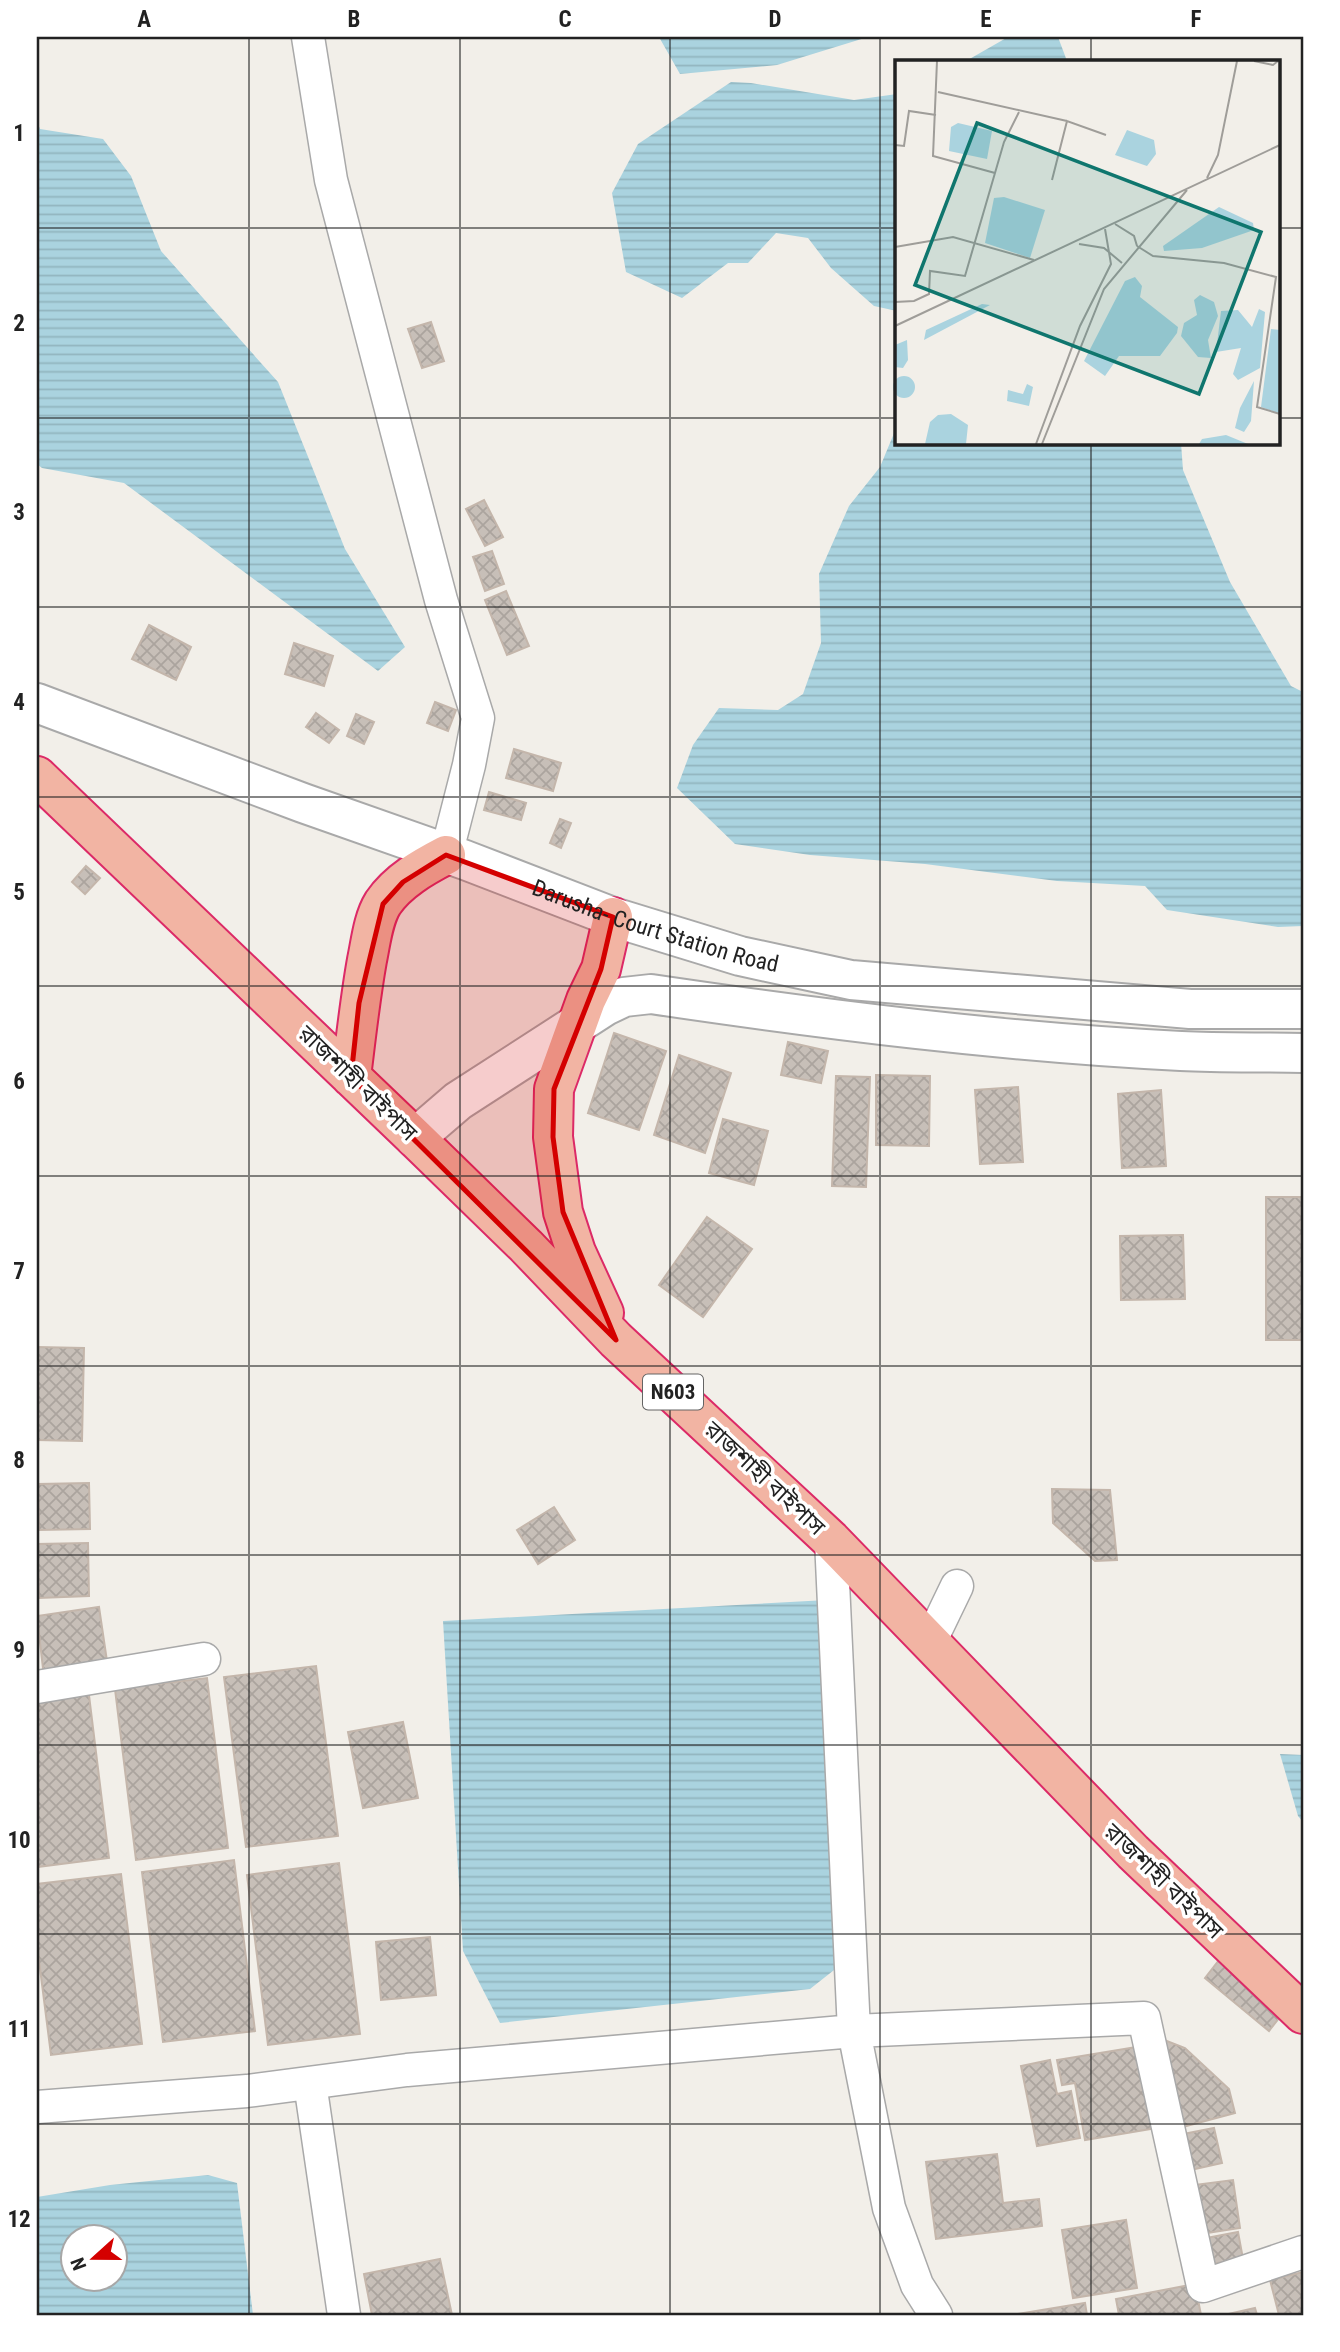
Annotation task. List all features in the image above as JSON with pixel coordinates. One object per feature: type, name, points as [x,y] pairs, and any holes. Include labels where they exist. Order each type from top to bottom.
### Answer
[{"type":"highway","name":"রাজশাহী বাইপাস","points":[[37,776],[526,1246],[616,1340],[831,1540],[1133,1852],[1303,2014]]},
{"type":"highway","points":[[351,1077],[359,1003],[373,929],[383,904],[402,882],[446,855]]},
{"type":"highway","points":[[613,917],[601,969],[586,1000],[554,1089],[554,1138],[563,1212],[576,1252],[616,1340]]},
{"type":"street","points":[[307,37],[331,180],[441,600],[478,718],[446,855]]},
{"type":"street","name":"Darusha- Court Station Road","points":[[37,703],[613,917],[740,956],[851,981],[1190,1010],[1303,1009]]},
{"type":"street","name":"Darusha- Court Station Road","points":[[415,1138],[458,1101],[577,1024],[624,997],[651,994],[836,1021],[1094,1046],[1303,1053]]},
{"type":"street","points":[[831,1540],[854,2031],[889,2208],[917,2286],[936,2315]]},
{"type":"street","points":[[930,1642],[957,1586]]},
{"type":"street","points":[[37,1687],[204,1659]]},
{"type":"street","points":[[37,2107],[247,2091],[407,2070],[854,2031],[1144,2018],[1203,2286],[1303,2252]]},
{"type":"street","points":[[310,2083],[344,2315]]},
{"type":"highlighted area","points":[[446,855],[613,917],[601,969],[554,1089],[553,1137],[563,1212],[616,1340],[351,1077],[359,1003],[383,904],[403,882]]},
{"type":"water","points":[[659,37],[868,37],[777,65],[680,74]]},
{"type":"water","points":[[1008,37],[1058,37],[1067,60],[968,60]]},
{"type":"water","points":[[731,82],[854,100],[895,94],[895,311],[874,306],[831,268],[808,238],[776,233],[748,263],[728,263],[682,298],[626,272],[612,193],[638,144]]},
{"type":"water","points":[[37,122],[40,129],[103,139],[131,176],[161,251],[278,382],[345,549],[405,647],[378,671],[124,483],[42,468],[37,464]]},
{"type":"water","points":[[895,431],[895,444],[1181,444],[1183,470],[1230,582],[1291,686],[1303,692],[1303,926],[1278,927],[1167,910],[1145,886],[1057,881],[925,864],[810,855],[735,844],[677,788],[693,745],[719,708],[778,710],[803,694],[821,643],[819,574],[849,506],[880,467]]},
{"type":"water","points":[[827,1600],[848,1959],[810,1989],[500,2023],[463,1951],[443,1621]]},
{"type":"water","points":[[1280,1754],[1303,1755],[1303,1822],[1298,1816]]},
{"type":"water","points":[[208,2175],[237,2183],[253,2315],[37,2315],[37,2197],[110,2185]]},
{"type":"building","points":[[431,322],[444,361],[422,368],[408,329]]},
{"type":"building","points":[[484,500],[503,537],[485,546],[466,509]]},
{"type":"building","points":[[492,551],[504,584],[485,591],[473,557]]},
{"type":"building","points":[[506,591],[529,646],[507,655],[485,600]]},
{"type":"building","points":[[149,625],[191,647],[176,680],[132,659]]},
{"type":"building","points":[[294,643],[333,656],[324,686],[285,674]]},
{"type":"building","points":[[435,702],[456,710],[448,731],[427,723]]},
{"type":"building","points":[[316,713],[339,730],[329,743],[306,727]]},
{"type":"building","points":[[356,714],[374,722],[364,744],[347,736]]},
{"type":"building","points":[[514,749],[561,763],[553,791],[506,778]]},
{"type":"building","points":[[489,792],[526,803],[521,820],[484,810]]},
{"type":"building","points":[[560,819],[571,823],[561,848],[550,843]]},
{"type":"building","points":[[86,866],[100,878],[85,894],[72,882]]},
{"type":"building","points":[[614,1033],[666,1051],[639,1130],[588,1113]]},
{"type":"building","points":[[788,1042],[828,1051],[821,1083],[781,1075]]},
{"type":"building","points":[[679,1055],[731,1073],[705,1153],[654,1135]]},
{"type":"building","points":[[876,1075],[930,1076],[929,1146],[876,1145]]},
{"type":"building","points":[[836,1076],[870,1077],[866,1187],[832,1186]]},
{"type":"building","points":[[1018,1087],[1023,1162],[980,1164],[975,1090]]},
{"type":"building","points":[[1161,1090],[1166,1166],[1122,1168],[1118,1094]]},
{"type":"building","points":[[723,1119],[768,1131],[754,1185],[709,1173]]},
{"type":"building","points":[[1266,1197],[1303,1197],[1303,1340],[1266,1340]]},
{"type":"building","points":[[707,1217],[752,1249],[703,1317],[659,1285]]},
{"type":"building","points":[[1183,1235],[1185,1299],[1121,1300],[1120,1236]]},
{"type":"building","points":[[37,1347],[84,1348],[82,1441],[37,1440]]},
{"type":"building","points":[[89,1483],[90,1529],[39,1530],[38,1484]]},
{"type":"building","points":[[1052,1489],[1110,1490],[1117,1560],[1095,1561],[1053,1523]]},
{"type":"building","points":[[554,1507],[575,1540],[538,1564],[517,1530]]},
{"type":"building","points":[[88,1543],[89,1596],[39,1598],[37,1544]]},
{"type":"building","points":[[99,1607],[108,1668],[44,1677],[37,1616]]},
{"type":"building","points":[[316,1666],[338,1836],[246,1847],[224,1677]]},
{"type":"building","points":[[207,1678],[228,1848],[136,1860],[115,1689]]},
{"type":"building","points":[[88,1687],[109,1858],[37,1867],[37,1694]]},
{"type":"building","points":[[403,1722],[418,1798],[363,1808],[348,1732]]},
{"type":"building","points":[[234,1860],[255,2031],[163,2042],[142,1872]]},
{"type":"building","points":[[339,1863],[360,2034],[268,2045],[247,1875]]},
{"type":"building","points":[[121,1874],[142,2044],[51,2055],[37,1945],[37,1884]]},
{"type":"building","points":[[430,1937],[436,1995],[381,2000],[376,1942]]},
{"type":"building","points":[[1223,1955],[1287,2008],[1269,2031],[1205,1978]]},
{"type":"building","points":[[1154,2036],[1185,2048],[1229,2089],[1235,2113],[1179,2128]]},
{"type":"building","points":[[1149,2045],[1163,2127],[1085,2140],[1075,2083],[1062,2085],[1057,2060]]},
{"type":"building","points":[[1050,2060],[1057,2094],[1071,2091],[1080,2138],[1037,2146],[1021,2066]]},
{"type":"building","points":[[1214,2128],[1222,2163],[1186,2171],[1178,2135]]},
{"type":"building","points":[[997,2154],[1003,2203],[1039,2199],[1042,2226],[936,2239],[926,2162]]},
{"type":"building","points":[[1233,2180],[1240,2228],[1200,2234],[1194,2185]]},
{"type":"building","points":[[1126,2220],[1137,2288],[1073,2298],[1062,2230]]},
{"type":"building","points":[[1238,2232],[1243,2259],[1205,2265],[1201,2239]]},
{"type":"building","points":[[440,2259],[452,2315],[372,2315],[364,2274]]},
{"type":"building","points":[[1303,2272],[1303,2315],[1279,2315],[1270,2280]]},
{"type":"building","points":[[1195,2284],[1201,2315],[1119,2315],[1116,2299]]},
{"type":"building","points":[[1085,2303],[1087,2315],[1018,2314]]},
{"type":"building","points":[[1255,2308],[1257,2315],[1224,2315]]}]
